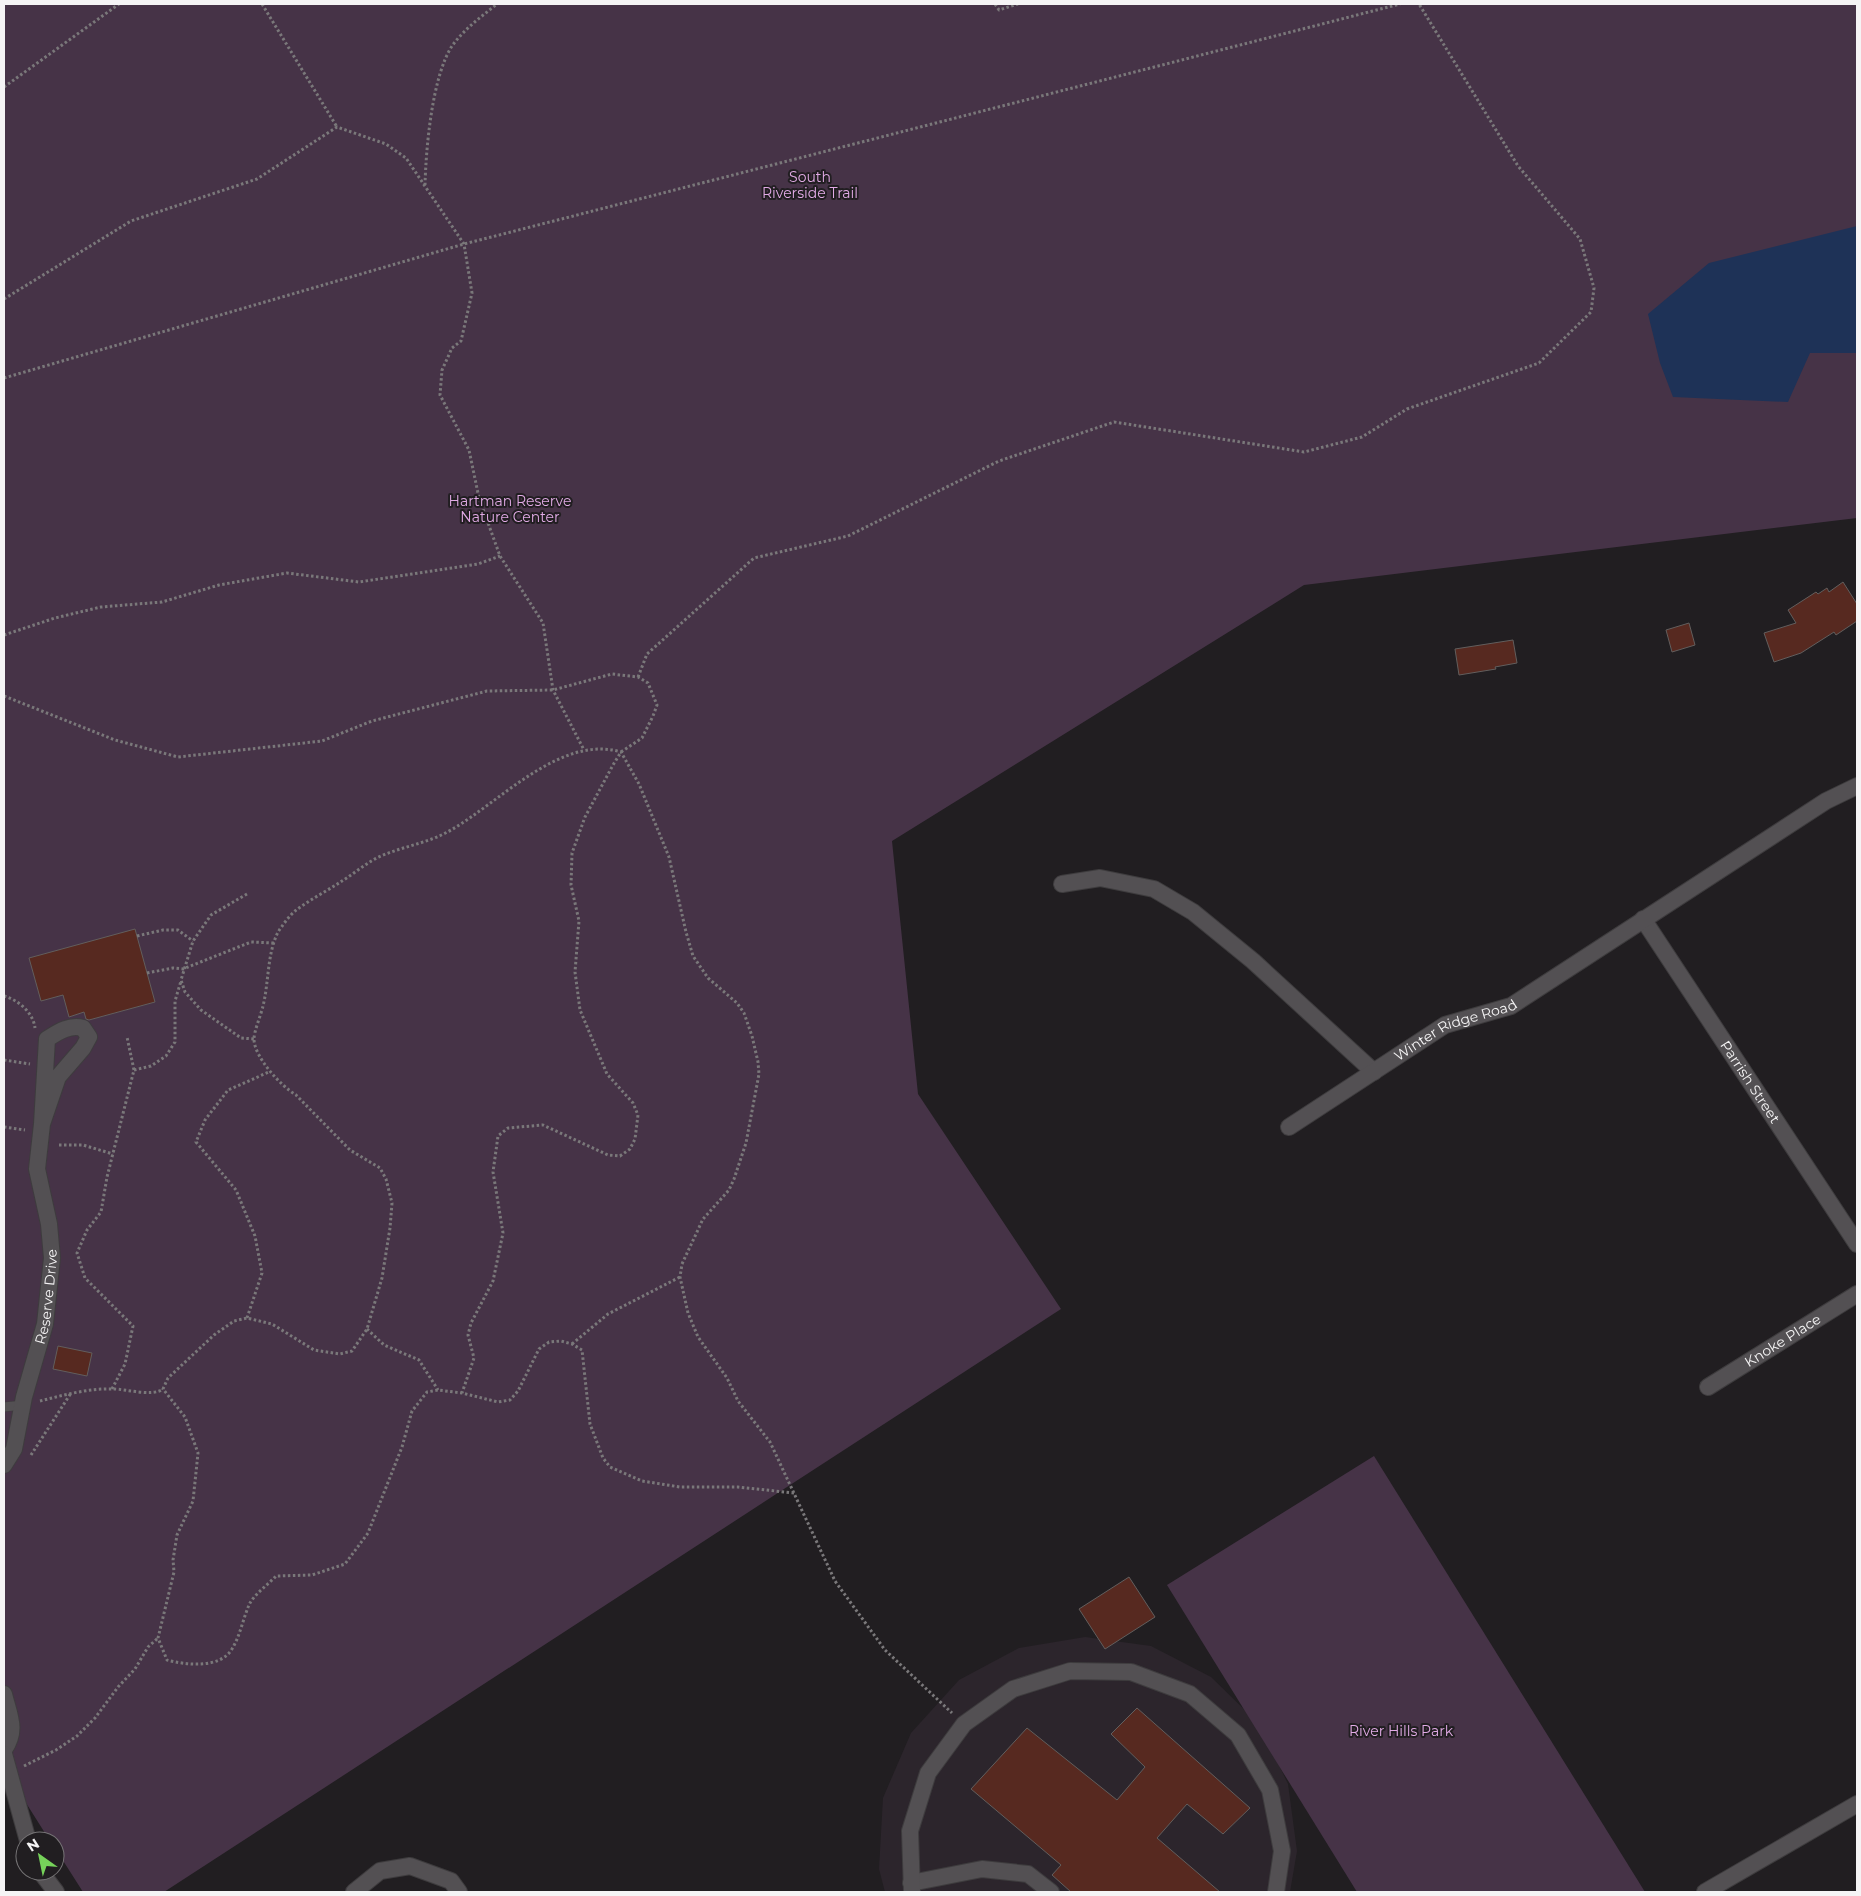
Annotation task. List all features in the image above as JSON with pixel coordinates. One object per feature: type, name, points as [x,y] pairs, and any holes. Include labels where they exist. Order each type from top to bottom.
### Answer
[{"type":"street","name":"Winter Ridge Road","points":[[1289,1127],[1445,1026],[1511,1006],[1826,801],[1857,786]]},
{"type":"street","points":[[1062,884],[1100,878],[1154,890],[1194,912],[1254,961],[1374,1072]]},
{"type":"street","name":"Parrish Street","points":[[1643,919],[1857,1244]]},
{"type":"street","name":"Reserve Drive","points":[[4,1465],[14,1449],[23,1405],[45,1324],[52,1258],[49,1224],[37,1169],[42,1124],[47,1038],[67,1028],[76,1026],[83,1028],[89,1037],[83,1048],[58,1077],[42,1124]]},
{"type":"street","name":"Knoke Place","points":[[1708,1387],[1857,1294]]},
{"type":"street","points":[[1051,1892],[1028,1874],[982,1869],[912,1888],[910,1831],[928,1773],[964,1724],[1013,1689],[1070,1671],[1131,1672],[1190,1694],[1238,1735],[1270,1790],[1282,1851],[1276,1892]]},
{"type":"street","points":[[4,1694],[12,1729],[11,1741],[4,1750]]},
{"type":"street","points":[[6,1762],[25,1831]]},
{"type":"street","points":[[1705,1892],[1857,1804]]},
{"type":"street","points":[[354,1892],[380,1872],[410,1866],[451,1881],[459,1892]]},
{"type":"street","points":[[48,1881],[56,1892]]},
{"type":"lane","points":[[4,1407],[23,1405]]},
{"type":"path","points":[[4,87],[119,4]]},
{"type":"path","points":[[262,4],[337,127],[386,144],[406,158],[464,244],[472,293],[461,341],[452,348],[442,370],[440,395],[469,450],[479,498],[500,556],[543,623],[553,690],[584,750]]},
{"type":"path","points":[[425,186],[431,114],[442,67],[452,47],[466,30],[497,4]]},
{"type":"path","points":[[995,4],[1000,10],[1018,4]]},
{"type":"path","points":[[4,378],[464,244],[1400,4]]},
{"type":"path","points":[[638,677],[647,654],[754,558],[848,536],[999,461],[1114,422],[1304,452],[1362,437],[1407,409],[1539,363],[1591,312],[1594,288],[1580,239],[1518,166],[1419,4]]},
{"type":"path","points":[[4,299],[131,221],[257,179],[337,127]]},
{"type":"path","points":[[4,634],[55,618],[102,607],[162,602],[219,585],[287,573],[359,582],[478,564],[500,556]]},
{"type":"path","points":[[4,696],[115,740],[178,757],[322,741],[372,721],[488,691],[553,690],[612,674],[638,677],[648,683],[657,705],[653,716],[642,738],[621,752],[585,817],[572,853],[571,885],[579,921],[575,972],[580,1010],[607,1074],[633,1103],[638,1114],[635,1139],[630,1149],[620,1156],[608,1154],[543,1125],[508,1128],[498,1136],[493,1172],[503,1233],[494,1281],[471,1323],[468,1336],[474,1358],[462,1393]]},
{"type":"path","points":[[23,1405],[71,1393],[112,1389],[160,1392],[163,1390],[168,1378],[214,1335],[234,1321],[247,1318],[272,1324],[314,1350],[340,1354],[352,1351],[367,1329],[382,1278],[392,1204],[386,1179],[380,1168],[350,1150],[270,1072],[258,1050],[254,1039],[264,1003],[274,943],[279,931],[294,912],[380,856],[428,841],[451,830],[527,777],[560,759],[584,750],[609,749],[621,752],[639,784],[669,858],[686,932],[694,956],[708,978],[737,1003],[744,1013],[752,1036],[759,1074],[746,1144],[734,1179],[729,1190],[703,1219],[682,1264],[680,1277],[688,1313],[698,1337],[727,1378],[738,1401],[770,1442],[836,1581],[884,1650],[964,1724]]},
{"type":"path","points":[[134,1070],[151,1066],[166,1056],[175,1042],[174,1001],[193,941],[211,915],[247,894]]},
{"type":"path","points":[[137,936],[163,930],[178,930],[193,941]]},
{"type":"path","points":[[147,973],[174,968],[184,969],[251,942],[274,943]]},
{"type":"path","points":[[181,980],[185,992],[201,1010],[241,1038],[254,1039]]},
{"type":"path","points":[[4,996],[27,1010],[34,1019],[36,1038]]},
{"type":"path","points":[[112,1389],[126,1364],[133,1326],[85,1278],[77,1252],[87,1230],[101,1212],[134,1070],[128,1037]]},
{"type":"path","points":[[4,1060],[39,1065]]},
{"type":"path","points":[[247,1318],[262,1272],[256,1236],[236,1190],[196,1142],[205,1120],[228,1090],[270,1072]]},
{"type":"path","points":[[59,1145],[83,1145],[113,1154]]},
{"type":"path","points":[[572,1344],[608,1314],[680,1277]]},
{"type":"path","points":[[367,1329],[384,1345],[419,1360],[438,1390]]},
{"type":"path","points":[[158,1638],[167,1660],[178,1663],[202,1664],[226,1657],[233,1648],[250,1603],[276,1576],[312,1575],[345,1564],[368,1533],[402,1447],[412,1411],[427,1392],[438,1390],[462,1393],[498,1402],[510,1400],[518,1391],[538,1349],[549,1342],[560,1341],[572,1344],[582,1350],[590,1424],[603,1458],[610,1467],[642,1481],[680,1487],[738,1487],[794,1493]]},
{"type":"path","points":[[6,1762],[34,1762],[77,1736],[95,1718],[118,1687],[135,1669],[148,1648],[158,1638],[174,1572],[173,1560],[177,1535],[193,1501],[198,1453],[185,1417],[163,1390]]},
{"type":"path","points":[[28,1459],[71,1393]]},
{"type":"shaded area","points":[[1085,1637],[1151,1646],[1211,1677],[1259,1724],[1288,1784],[1297,1851],[1290,1892],[885,1892],[879,1869],[883,1798],[911,1733],[959,1680],[1019,1648]]},
{"type":"green space","name":"Hartman Reserve Nature Center","points":[[4,4],[1857,4],[1857,518],[1304,585],[892,841],[918,1094],[1061,1309],[164,1892],[83,1892],[65,1864],[65,1831],[44,1831],[4,1768]]},
{"type":"green space","name":"River Hills Park","points":[[1374,1456],[1645,1892],[1357,1892],[1167,1585]]},
{"type":"water","points":[[1857,226],[1857,353],[1810,353],[1788,402],[1673,397],[1660,363],[1648,314],[1709,263]]},
{"type":"building","points":[[1843,582],[1857,604],[1857,621],[1836,635],[1834,632],[1801,653],[1774,662],[1764,633],[1796,623],[1788,610],[1816,592],[1818,594],[1827,588],[1829,592]]},
{"type":"building","points":[[1689,623],[1695,645],[1672,652],[1666,630]]},
{"type":"building","points":[[1513,640],[1517,663],[1495,667],[1496,669],[1459,675],[1455,649]]},
{"type":"building","points":[[135,929],[155,1002],[89,1020],[86,1019],[84,1012],[69,1017],[63,995],[41,1001],[29,958]]},
{"type":"building","points":[[58,1346],[92,1353],[87,1376],[53,1369]]},
{"type":"building","points":[[1129,1577],[1155,1617],[1105,1649],[1079,1609]]},
{"type":"building","points":[[1137,1708],[1250,1808],[1223,1834],[1187,1804],[1157,1838],[1220,1892],[1071,1892],[1052,1875],[1061,1865],[971,1789],[1027,1728],[1117,1800],[1145,1767],[1111,1734]]},
{"type":"park label","name":"South Riverside Trail","points":[[810,186]]}]
